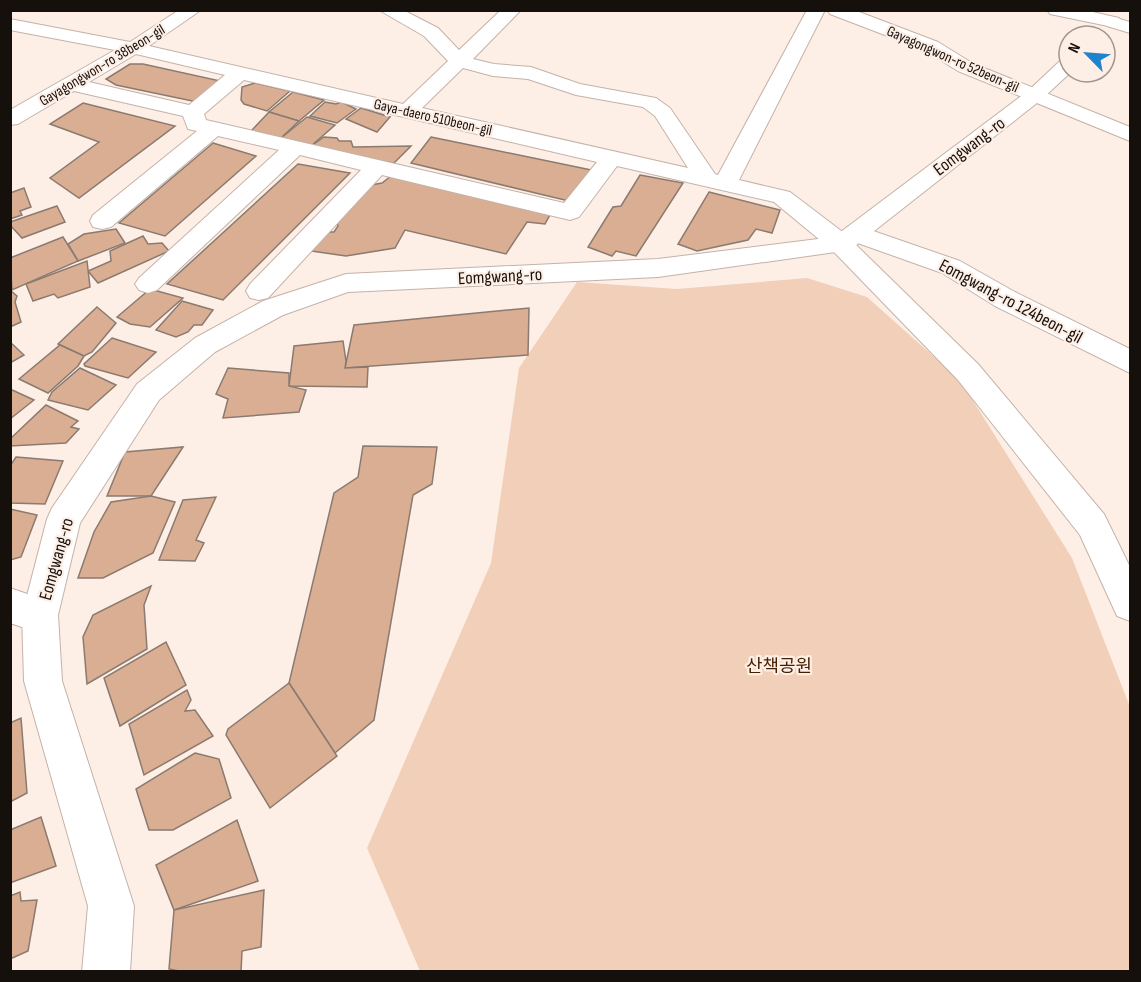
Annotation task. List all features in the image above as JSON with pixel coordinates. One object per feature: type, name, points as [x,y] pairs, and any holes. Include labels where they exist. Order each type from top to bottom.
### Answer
[{"type":"street","name":"Gayagongwon-ro 38beon-gil","points":[[10,119],[133,48],[192,10]]},
{"type":"street","points":[[388,10],[431,32],[459,61],[493,70],[531,74],[576,89],[649,102],[663,112],[716,182],[816,10]]},
{"type":"street","points":[[407,111],[512,10]]},
{"type":"street","name":"Gayagongwon-ro 52beon-gil","points":[[836,10],[931,46],[965,67],[1131,135]]},
{"type":"street","points":[[1056,10],[1120,20]]},
{"type":"street","name":"Gaya-daero 510beon-gil","points":[[10,24],[133,48],[782,197],[848,238]]},
{"type":"street","points":[[193,112],[240,73]]},
{"type":"street","name":"Eomgwang-ro","points":[[106,972],[111,906],[43,681],[25,610],[64,519],[148,392],[204,345],[273,308],[346,283],[658,268],[848,238],[1035,95],[1057,74]]},
{"type":"street","points":[[71,84],[193,112]]},
{"type":"street","points":[[193,112],[196,124],[570,212],[612,158]]},
{"type":"street","points":[[102,221],[214,128]]},
{"type":"street","points":[[148,284],[296,147]]},
{"type":"street","points":[[259,291],[377,166]]},
{"type":"street","points":[[848,238],[1013,424],[1092,525],[1131,604]]},
{"type":"street","name":"Eomgwang-ro 124beon-gil","points":[[848,238],[951,267],[1015,304],[1131,362]]},
{"type":"green space","name":"산책공원","points":[[807,278],[867,297],[960,380],[1072,558],[1130,707],[1130,971],[420,971],[367,848],[491,563],[519,368],[577,282],[677,289]]},
{"type":"building","points":[[130,64],[143,64],[225,82],[197,102],[116,85],[106,79]]},
{"type":"building","points":[[255,83],[290,91],[267,111],[244,104],[241,100],[242,87]]},
{"type":"building","points":[[293,92],[324,100],[299,121],[269,112]]},
{"type":"building","points":[[325,102],[336,104],[341,102],[356,109],[337,123],[310,116]]},
{"type":"building","points":[[83,103],[175,126],[79,198],[50,178],[99,142],[50,124]]},
{"type":"building","points":[[361,108],[390,117],[377,132],[346,119]]},
{"type":"building","points":[[269,112],[299,121],[281,138],[251,131]]},
{"type":"building","points":[[307,117],[335,125],[311,146],[281,138]]},
{"type":"building","points":[[324,137],[351,141],[353,147],[411,146],[394,163],[347,157],[311,146]]},
{"type":"building","points":[[431,137],[601,172],[577,203],[411,163]]},
{"type":"building","points":[[213,143],[256,156],[165,236],[119,223]]},
{"type":"building","points":[[298,164],[350,173],[223,300],[167,284]]},
{"type":"building","points":[[640,175],[683,183],[636,256],[616,251],[612,256],[588,247],[613,207],[621,206]]},
{"type":"building","points":[[391,176],[552,211],[545,224],[527,222],[506,254],[405,230],[395,248],[346,256],[311,251],[327,232],[334,232],[338,226],[337,223],[371,185],[382,183]]},
{"type":"building","points":[[24,188],[31,207],[20,211],[22,215],[10,219],[10,193]]},
{"type":"building","points":[[709,192],[780,210],[772,233],[756,229],[748,240],[697,251],[678,244]]},
{"type":"building","points":[[57,206],[65,222],[22,238],[10,225],[10,222]]},
{"type":"building","points":[[116,229],[125,243],[78,261],[68,244],[84,234]]},
{"type":"building","points":[[143,236],[148,244],[162,243],[169,251],[98,283],[88,271],[111,261],[110,251]]},
{"type":"building","points":[[63,237],[78,261],[12,290],[10,258]]},
{"type":"building","points":[[87,261],[90,287],[58,298],[54,294],[33,301],[26,284]]},
{"type":"building","points":[[150,289],[183,298],[150,327],[130,324],[117,317]]},
{"type":"building","points":[[10,290],[17,296],[15,302],[21,322],[10,327]]},
{"type":"building","points":[[182,301],[213,310],[202,325],[194,325],[188,332],[176,337],[156,330]]},
{"type":"building","points":[[97,307],[116,323],[92,352],[84,356],[58,344]]},
{"type":"building","points":[[529,308],[528,355],[345,368],[354,325]]},
{"type":"building","points":[[112,338],[156,352],[128,378],[85,366],[84,364]]},
{"type":"building","points":[[343,341],[345,368],[368,367],[367,387],[289,386],[294,346]]},
{"type":"building","points":[[10,342],[24,355],[10,363]]},
{"type":"building","points":[[60,345],[84,356],[78,366],[48,393],[19,379]]},
{"type":"building","points":[[80,368],[116,385],[88,410],[48,400],[52,392]]},
{"type":"building","points":[[228,368],[289,373],[289,386],[306,390],[299,412],[223,418],[228,399],[216,394]]},
{"type":"building","points":[[10,389],[34,400],[10,419]]},
{"type":"building","points":[[46,405],[78,421],[71,427],[79,429],[66,443],[10,446],[10,439]]},
{"type":"building","points":[[363,446],[437,447],[432,484],[413,495],[374,720],[335,753],[289,683],[334,493],[358,477]]},
{"type":"building","points":[[183,447],[151,496],[107,496],[125,452]]},
{"type":"building","points":[[16,457],[63,461],[45,504],[10,503],[10,466]]},
{"type":"building","points":[[151,496],[175,502],[153,553],[103,578],[78,578],[94,532],[111,502]]},
{"type":"building","points":[[216,497],[196,540],[204,543],[195,561],[159,560],[183,500]]},
{"type":"building","points":[[10,509],[37,515],[21,557],[10,560]]},
{"type":"building","points":[[151,586],[144,605],[147,649],[87,684],[83,637],[93,615]]},
{"type":"building","points":[[166,642],[186,685],[120,726],[104,678]]},
{"type":"building","points":[[289,683],[337,756],[270,808],[226,735],[228,729]]},
{"type":"building","points":[[187,690],[191,700],[185,711],[195,710],[213,736],[144,775],[129,724]]},
{"type":"building","points":[[21,718],[27,793],[10,802],[10,723]]},
{"type":"building","points":[[195,753],[219,759],[231,798],[173,830],[149,830],[136,789]]},
{"type":"building","points":[[41,817],[56,866],[10,883],[10,830]]},
{"type":"building","points":[[237,820],[258,881],[174,910],[156,865]]},
{"type":"building","points":[[264,890],[261,947],[242,951],[241,972],[184,972],[169,969],[174,910]]},
{"type":"building","points":[[20,892],[21,901],[37,900],[28,951],[10,959],[10,896]]}]
